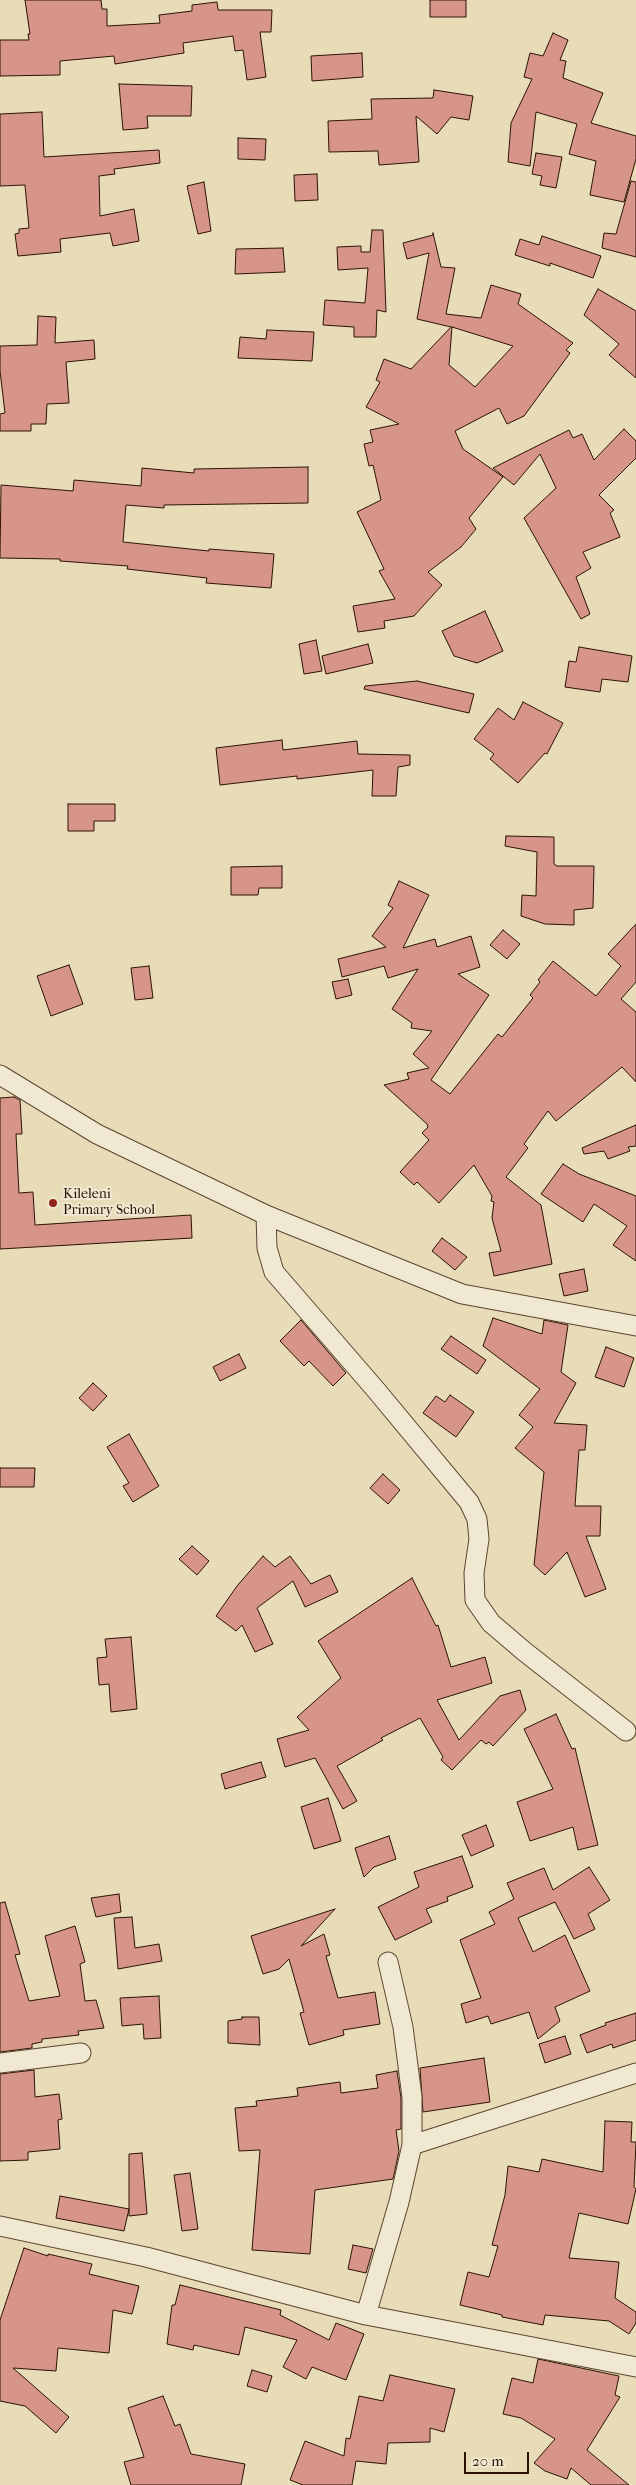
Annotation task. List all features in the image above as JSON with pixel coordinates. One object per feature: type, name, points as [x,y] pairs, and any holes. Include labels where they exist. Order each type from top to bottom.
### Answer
[{"type":"street","points":[[0,1075],[96,1134],[266,1215],[462,1294],[636,1326]]},
{"type":"street","points":[[266,1215],[267,1248],[274,1272],[469,1502],[477,1519],[479,1539],[474,1574],[475,1600],[498,1629],[626,1731]]},
{"type":"street","points":[[366,2315],[399,2202],[412,2145],[412,2097],[404,2027],[388,1962]]},
{"type":"street","points":[[0,2063],[81,2053]]},
{"type":"street","points":[[412,2145],[636,2073]]},
{"type":"street","points":[[0,2226],[146,2257],[366,2315],[636,2367]]},
{"type":"building","points":[[25,0],[101,0],[102,9],[107,9],[107,26],[160,23],[159,15],[192,11],[192,5],[217,2],[218,10],[272,10],[271,32],[260,32],[266,77],[247,80],[243,50],[235,51],[233,36],[183,43],[184,53],[115,64],[114,56],[60,61],[60,75],[0,76],[0,40],[29,40],[28,34],[30,34]]},
{"type":"building","points":[[430,0],[466,0],[466,17],[430,17]]},
{"type":"building","points":[[553,33],[568,40],[560,60],[566,61],[563,78],[603,93],[591,123],[636,136],[636,159],[624,202],[590,195],[596,161],[569,154],[577,124],[536,112],[530,166],[508,162],[511,123],[532,79],[524,77],[530,53],[543,56]]},
{"type":"building","points":[[362,53],[363,77],[312,81],[311,56]]},
{"type":"building","points":[[119,84],[192,86],[191,116],[147,116],[148,128],[123,130]]},
{"type":"building","points":[[434,90],[473,96],[469,120],[451,117],[437,134],[416,116],[419,162],[379,165],[378,151],[329,152],[328,121],[372,119],[371,99],[433,98]]},
{"type":"building","points":[[42,112],[44,157],[159,150],[160,163],[114,169],[115,174],[99,176],[100,216],[134,209],[139,241],[113,246],[110,233],[60,239],[61,252],[18,256],[15,234],[19,233],[19,229],[29,228],[25,185],[0,186],[0,114]]},
{"type":"building","points":[[238,138],[266,139],[265,160],[238,159]]},
{"type":"building","points":[[536,153],[562,157],[556,188],[540,185],[542,176],[532,174]]},
{"type":"building","points":[[317,174],[318,200],[295,201],[294,175]]},
{"type":"building","points":[[631,181],[636,182],[636,257],[602,248],[604,233],[616,234]]},
{"type":"building","points":[[204,182],[211,231],[198,234],[187,186]]},
{"type":"building","points":[[372,230],[383,230],[386,312],[377,310],[376,337],[354,337],[354,327],[323,325],[325,300],[365,303],[368,268],[338,270],[337,247],[361,246],[361,252],[370,252]]},
{"type":"building","points":[[433,233],[441,267],[455,268],[446,314],[481,318],[491,285],[521,294],[518,304],[573,343],[566,350],[570,353],[524,416],[507,424],[499,408],[455,431],[463,449],[503,477],[469,518],[476,529],[461,547],[428,572],[442,585],[414,616],[384,621],[385,628],[358,632],[353,606],[395,599],[379,571],[384,569],[357,512],[381,500],[373,465],[369,466],[364,444],[373,442],[370,430],[399,424],[366,407],[380,382],[376,380],[384,359],[411,369],[451,327],[417,319],[429,253],[407,259],[403,243],[433,235]],"holes":[[[452,327],[513,346],[475,387],[449,365]]]},
{"type":"building","points":[[542,236],[601,256],[593,278],[550,263],[550,266],[515,255],[520,239],[539,245]]},
{"type":"building","points":[[283,248],[285,272],[235,274],[236,249]]},
{"type":"building","points":[[598,289],[636,311],[636,378],[609,355],[619,344],[584,315]]},
{"type":"building","points":[[38,316],[56,317],[55,343],[94,340],[95,359],[66,362],[69,403],[47,404],[46,424],[31,424],[31,431],[0,431],[0,414],[5,413],[0,371],[0,346],[37,345]]},
{"type":"building","points":[[267,330],[314,332],[312,361],[238,358],[240,337],[266,339]]},
{"type":"building","points":[[624,429],[636,441],[636,458],[599,495],[614,510],[610,513],[620,537],[583,552],[591,568],[576,577],[590,614],[581,619],[524,518],[556,488],[540,454],[514,485],[493,468],[569,430],[573,438],[582,434],[594,460]]},
{"type":"building","points":[[308,467],[308,503],[164,505],[164,508],[126,505],[123,542],[209,551],[209,549],[274,554],[271,588],[206,583],[207,578],[127,569],[128,566],[60,561],[60,559],[0,558],[1,485],[73,491],[74,480],[141,486],[142,468],[194,473],[194,469]]},
{"type":"building","points":[[485,611],[503,651],[477,663],[454,656],[442,631]]},
{"type":"building","points":[[316,640],[322,671],[304,674],[299,644]]},
{"type":"building","points":[[368,644],[373,663],[326,674],[322,656]]},
{"type":"building","points":[[579,647],[632,656],[628,682],[602,679],[600,692],[565,687],[569,661],[576,662]]},
{"type":"building","points":[[417,681],[474,694],[469,713],[364,689],[365,686]]},
{"type":"building","points":[[523,702],[563,723],[547,754],[545,753],[518,783],[490,759],[494,754],[474,739],[498,708],[514,720]]},
{"type":"building","points":[[282,740],[283,750],[357,741],[358,754],[410,755],[410,765],[398,767],[396,796],[372,796],[373,770],[297,779],[297,776],[220,785],[216,748]]},
{"type":"building","points":[[68,804],[115,804],[115,821],[94,821],[94,831],[68,831]]},
{"type":"building","points":[[506,836],[554,837],[554,864],[557,866],[594,866],[593,908],[574,910],[574,925],[545,924],[521,916],[522,895],[536,896],[537,852],[505,846]]},
{"type":"building","points":[[282,866],[282,888],[259,888],[258,895],[231,895],[231,867]]},
{"type":"building","points":[[399,881],[429,895],[403,948],[435,939],[437,947],[471,936],[480,967],[458,974],[489,995],[431,1080],[450,1094],[498,1034],[502,1037],[533,998],[530,995],[540,982],[538,980],[553,961],[596,996],[621,966],[608,954],[636,924],[636,982],[621,999],[636,1012],[636,1082],[622,1067],[556,1121],[548,1111],[524,1144],[528,1148],[506,1177],[541,1205],[552,1264],[494,1276],[489,1253],[501,1251],[492,1218],[494,1202],[491,1201],[492,1196],[474,1165],[439,1203],[417,1182],[414,1185],[400,1172],[429,1140],[422,1133],[428,1127],[427,1124],[384,1085],[409,1079],[407,1073],[429,1068],[413,1054],[432,1031],[411,1028],[412,1023],[392,1009],[418,969],[388,978],[384,966],[342,977],[338,959],[386,947],[372,936],[393,908],[388,905]]},
{"type":"building","points":[[503,930],[520,944],[507,959],[490,945]]},
{"type":"building","points":[[69,965],[83,1004],[51,1016],[37,976]]},
{"type":"building","points":[[149,966],[153,998],[135,1000],[131,968]]},
{"type":"building","points":[[348,979],[352,995],[336,999],[332,982]]},
{"type":"building","points":[[14,1097],[20,1100],[22,1134],[16,1134],[19,1193],[33,1192],[35,1225],[191,1215],[192,1238],[0,1249],[0,1098]]},
{"type":"building","points":[[636,1125],[636,1146],[628,1147],[630,1151],[608,1159],[604,1151],[584,1154],[582,1148]]},
{"type":"building","points":[[563,1164],[579,1174],[636,1196],[636,1261],[613,1245],[627,1226],[594,1204],[583,1222],[541,1194]]},
{"type":"building","points":[[442,1238],[467,1257],[455,1270],[432,1251]]},
{"type":"building","points":[[584,1269],[588,1291],[564,1296],[559,1274]]},
{"type":"building","points":[[493,1318],[542,1334],[544,1320],[568,1325],[561,1372],[576,1383],[554,1423],[587,1425],[585,1450],[579,1450],[575,1506],[601,1506],[600,1536],[586,1536],[606,1589],[585,1597],[567,1552],[545,1575],[534,1565],[544,1472],[515,1448],[533,1427],[519,1415],[540,1389],[483,1346]]},
{"type":"building","points":[[301,1320],[346,1373],[333,1386],[309,1361],[304,1366],[280,1341]]},
{"type":"building","points":[[451,1336],[486,1360],[477,1374],[441,1349]]},
{"type":"building","points":[[606,1347],[634,1358],[624,1387],[595,1377]]},
{"type":"building","points":[[239,1354],[246,1368],[220,1381],[213,1367]]},
{"type":"building","points":[[93,1383],[107,1396],[93,1411],[79,1398]]},
{"type":"building","points":[[450,1395],[474,1412],[456,1437],[423,1413],[436,1396],[445,1402]]},
{"type":"building","points":[[129,1434],[159,1486],[133,1502],[123,1486],[129,1483],[107,1447]]},
{"type":"building","points":[[0,1468],[35,1468],[34,1487],[0,1487]]},
{"type":"building","points":[[383,1474],[400,1490],[388,1504],[370,1488]]},
{"type":"building","points":[[192,1546],[209,1561],[197,1575],[179,1559]]},
{"type":"building","points":[[263,1556],[275,1567],[290,1556],[311,1584],[330,1575],[338,1592],[305,1607],[293,1581],[257,1608],[273,1644],[255,1652],[242,1625],[236,1631],[216,1616],[237,1586]]},
{"type":"building","points":[[412,1578],[436,1626],[438,1625],[451,1667],[485,1657],[492,1683],[437,1700],[459,1740],[500,1696],[520,1690],[526,1710],[493,1746],[489,1742],[486,1744],[481,1740],[452,1770],[441,1760],[443,1757],[420,1718],[381,1738],[383,1740],[337,1766],[357,1801],[343,1809],[315,1758],[285,1767],[277,1739],[309,1730],[297,1717],[341,1678],[318,1641]]},
{"type":"building","points":[[131,1637],[137,1709],[111,1712],[109,1684],[99,1685],[97,1658],[107,1657],[105,1639]]},
{"type":"building","points":[[556,1714],[572,1749],[575,1748],[598,1845],[578,1850],[573,1827],[530,1841],[517,1802],[553,1789],[524,1729]]},
{"type":"building","points":[[261,1762],[266,1777],[225,1789],[221,1774]]},
{"type":"building","points":[[328,1798],[341,1841],[314,1849],[301,1807]]},
{"type":"building","points":[[486,1825],[494,1846],[471,1856],[462,1835]]},
{"type":"building","points":[[389,1836],[396,1859],[374,1867],[364,1877],[355,1848]]},
{"type":"building","points":[[462,1856],[473,1887],[447,1897],[448,1901],[426,1909],[432,1922],[395,1940],[378,1907],[419,1887],[414,1872]]},
{"type":"building","points":[[589,1867],[610,1900],[588,1914],[595,1929],[574,1939],[555,1902],[518,1918],[533,1952],[565,1935],[590,1991],[555,2007],[560,2021],[538,2039],[529,2012],[491,2024],[488,2016],[466,2023],[461,2004],[481,1998],[460,1940],[495,1924],[489,1912],[514,1899],[507,1883],[544,1868],[553,1890]]},
{"type":"building","points":[[119,1894],[121,1912],[96,1917],[91,1898]]},
{"type":"building","points":[[5,1902],[20,1954],[15,1955],[29,2001],[60,1996],[45,1936],[75,1926],[85,1962],[80,1964],[85,2001],[96,2000],[104,2028],[78,2031],[79,2035],[42,2039],[42,2042],[32,2044],[32,2048],[0,2052],[0,1903]]},
{"type":"building","points":[[335,1909],[301,1946],[324,1934],[330,1955],[326,1956],[338,1998],[375,1992],[380,2024],[343,2030],[344,2035],[309,2045],[300,2013],[304,2012],[289,1959],[279,1969],[263,1974],[251,1936]]},
{"type":"building","points":[[132,1917],[135,1948],[159,1944],[162,1961],[118,1969],[114,1918]]},
{"type":"building","points":[[159,1996],[161,2038],[144,2039],[143,2024],[122,2026],[120,1998]]},
{"type":"building","points":[[636,2013],[636,2040],[613,2048],[612,2044],[587,2053],[580,2035],[606,2025],[605,2023]]},
{"type":"building","points":[[242,2017],[259,2017],[260,2045],[228,2043],[228,2021],[242,2019]]},
{"type":"building","points":[[565,2036],[571,2054],[545,2063],[539,2044]]},
{"type":"building","points":[[484,2058],[490,2102],[423,2112],[420,2068]]},
{"type":"building","points":[[34,2070],[35,2097],[59,2094],[62,2119],[58,2120],[60,2149],[28,2152],[28,2160],[0,2161],[0,2074]]},
{"type":"building","points":[[397,2071],[401,2098],[401,2129],[396,2130],[399,2151],[393,2179],[315,2190],[310,2254],[252,2250],[260,2150],[239,2151],[235,2108],[257,2106],[256,2101],[298,2096],[297,2088],[340,2082],[341,2093],[378,2088],[376,2075]]},
{"type":"building","points":[[605,2121],[632,2122],[631,2142],[636,2142],[634,2187],[636,2189],[628,2224],[579,2213],[569,2258],[619,2262],[615,2298],[636,2312],[636,2323],[629,2334],[609,2321],[545,2315],[543,2325],[502,2317],[502,2315],[460,2305],[468,2272],[489,2277],[498,2246],[492,2245],[505,2195],[508,2166],[539,2172],[542,2159],[603,2172]]},
{"type":"building","points":[[142,2153],[147,2214],[129,2216],[129,2154]]},
{"type":"building","points":[[190,2173],[198,2229],[182,2231],[174,2175]]},
{"type":"building","points":[[60,2196],[129,2209],[124,2231],[56,2218]]},
{"type":"building","points":[[353,2245],[373,2249],[366,2273],[348,2269]]},
{"type":"building","points":[[24,2248],[48,2256],[48,2254],[92,2264],[89,2274],[139,2286],[132,2314],[113,2310],[109,2353],[58,2348],[56,2371],[13,2368],[69,2417],[56,2433],[25,2406],[0,2401],[0,2320]]},
{"type":"building","points":[[180,2285],[281,2310],[280,2315],[329,2340],[336,2323],[364,2334],[346,2380],[312,2367],[306,2379],[283,2367],[297,2340],[245,2327],[239,2355],[194,2345],[193,2350],[167,2344],[172,2305],[175,2305]]},
{"type":"building","points":[[538,2359],[619,2376],[615,2395],[620,2397],[587,2450],[629,2485],[591,2485],[571,2468],[567,2479],[545,2471],[534,2463],[555,2439],[521,2418],[503,2414],[512,2378],[533,2383]]},
{"type":"building","points":[[252,2370],[272,2376],[267,2392],[247,2386]]},
{"type":"building","points":[[390,2375],[455,2389],[444,2432],[430,2428],[430,2442],[388,2443],[386,2464],[356,2461],[352,2485],[303,2485],[290,2480],[305,2441],[344,2456],[346,2438],[350,2439],[359,2396],[383,2401]]},
{"type":"building","points":[[163,2396],[175,2426],[180,2424],[191,2454],[245,2464],[241,2485],[131,2485],[124,2462],[144,2457],[128,2408]]},
{"type":"place","name":"Kileleni Primary School","points":[[53,1203]]}]
